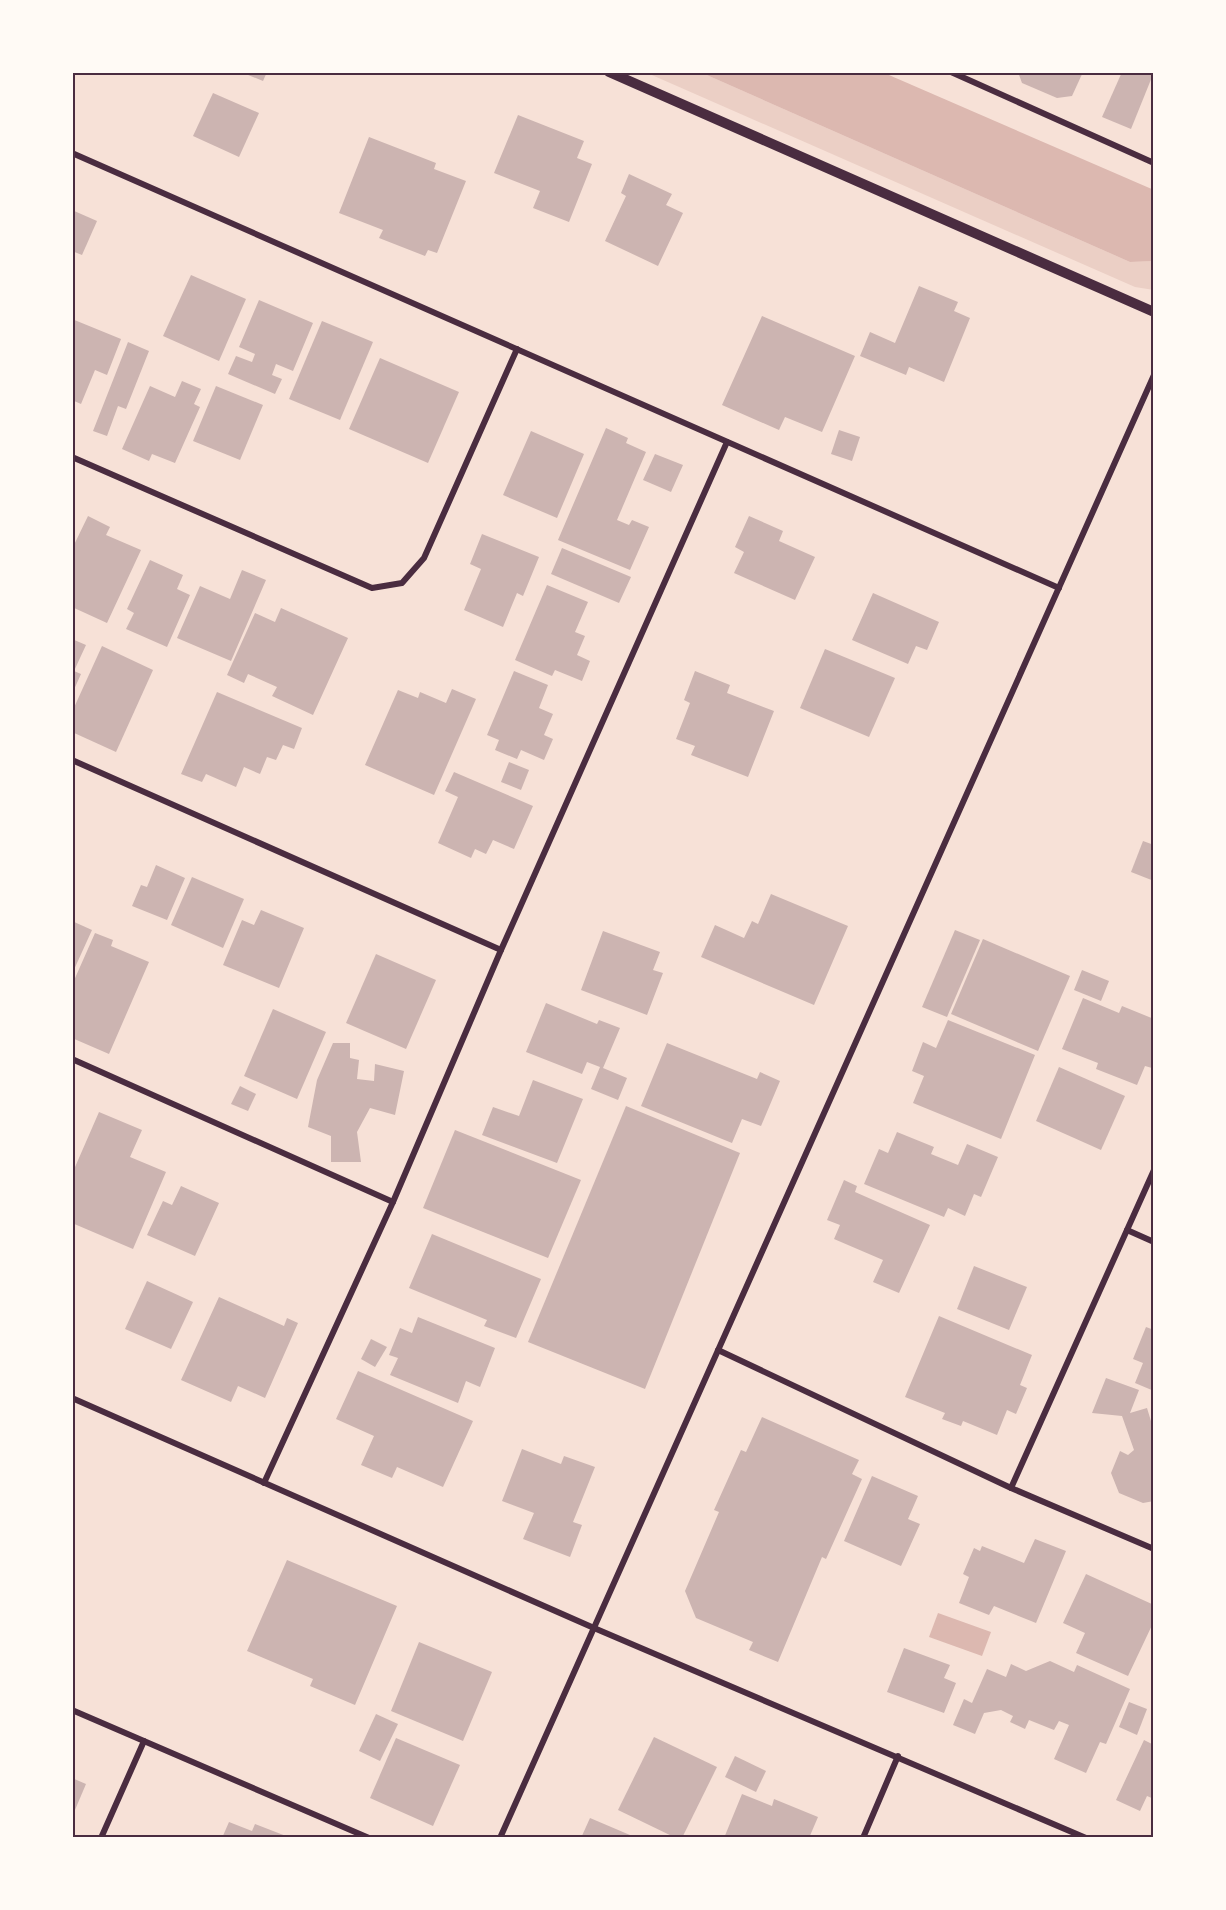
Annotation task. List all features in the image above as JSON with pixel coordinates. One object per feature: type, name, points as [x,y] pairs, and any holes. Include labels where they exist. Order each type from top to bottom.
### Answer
[{"type":"street","points":[[609,72],[1154,312]]},
{"type":"street","points":[[951,72],[963,75],[1154,163]]},
{"type":"street","points":[[72,153],[1059,588]]},
{"type":"street","points":[[72,457],[372,588],[402,583],[424,558],[517,348]]},
{"type":"street","points":[[500,1838],[1154,375]]},
{"type":"street","points":[[264,1483],[393,1202],[501,950],[727,442]]},
{"type":"street","points":[[72,760],[501,950]]},
{"type":"street","points":[[72,1059],[393,1202]]},
{"type":"street","points":[[1011,1488],[1154,1170]]},
{"type":"street","points":[[1127,1230],[1154,1242]]},
{"type":"street","points":[[718,1350],[1011,1488],[1154,1549]]},
{"type":"street","points":[[72,1398],[594,1628],[1086,1838]]},
{"type":"street","points":[[72,1710],[369,1838]]},
{"type":"street","points":[[101,1838],[144,1741]]},
{"type":"street","points":[[863,1838],[898,1756]]},
{"type":"shaded area","points":[[645,72],[700,72],[1130,262],[1154,261],[1154,290],[1135,287]]},
{"type":"shaded area","points":[[700,72],[882,72],[1154,190],[1154,261],[1130,262]]},
{"type":"shaded area","points":[[938,1613],[991,1632],[982,1656],[929,1637]]},
{"type":"building","points":[[241,72],[267,72],[263,81]]},
{"type":"building","points":[[1018,72],[1083,72],[1072,96],[1057,98],[1022,83]]},
{"type":"building","points":[[1122,72],[1154,72],[1131,129],[1102,117]]},
{"type":"building","points":[[213,93],[259,113],[239,157],[193,136]]},
{"type":"building","points":[[518,115],[584,141],[577,158],[592,164],[569,222],[533,208],[540,191],[494,173]]},
{"type":"building","points":[[369,137],[436,163],[434,169],[466,181],[437,253],[428,250],[425,256],[379,238],[383,230],[339,213]]},
{"type":"building","points":[[629,174],[672,194],[666,205],[683,213],[658,266],[605,241],[626,196],[621,193]]},
{"type":"building","points":[[72,210],[97,221],[82,255],[72,251]]},
{"type":"building","points":[[191,275],[246,299],[219,361],[163,336]]},
{"type":"building","points":[[919,286],[958,302],[954,311],[970,318],[944,382],[909,367],[906,375],[860,356],[870,332],[895,343]]},
{"type":"building","points":[[259,300],[313,323],[293,371],[276,364],[272,375],[282,379],[275,394],[228,374],[236,356],[252,362],[255,354],[239,347]]},
{"type":"building","points":[[762,316],[855,356],[822,432],[785,417],[779,430],[722,405]]},
{"type":"building","points":[[72,319],[121,339],[107,375],[95,370],[81,404],[72,400]]},
{"type":"building","points":[[322,321],[373,342],[340,420],[289,399]]},
{"type":"building","points":[[128,342],[149,351],[126,409],[118,406],[107,436],[93,431]]},
{"type":"building","points":[[380,358],[459,392],[428,463],[349,429]]},
{"type":"building","points":[[182,381],[201,389],[194,404],[200,407],[175,463],[152,454],[149,461],[122,449],[150,386],[175,397]]},
{"type":"building","points":[[216,386],[263,405],[240,460],[193,441]]},
{"type":"building","points":[[606,428],[628,438],[626,443],[646,452],[617,520],[629,525],[632,520],[649,527],[630,570],[558,540]]},
{"type":"building","points":[[839,430],[860,437],[852,461],[831,454]]},
{"type":"building","points":[[531,431],[584,454],[557,518],[503,495]]},
{"type":"building","points":[[655,454],[683,465],[671,492],[643,480]]},
{"type":"building","points":[[88,516],[110,527],[106,535],[141,550],[107,623],[72,607],[72,549]]},
{"type":"building","points":[[749,516],[783,531],[779,541],[815,557],[795,600],[734,573],[744,552],[735,547]]},
{"type":"building","points":[[482,534],[539,557],[523,596],[517,593],[503,627],[464,610],[481,569],[470,564]]},
{"type":"building","points":[[562,548],[631,577],[619,603],[551,574]]},
{"type":"building","points":[[150,560],[183,575],[177,589],[190,595],[167,647],[126,629],[134,613],[127,609]]},
{"type":"building","points":[[242,570],[266,580],[231,661],[177,638],[200,586],[230,599]]},
{"type":"building","points":[[547,585],[588,602],[575,632],[585,636],[577,655],[590,661],[582,681],[555,670],[552,676],[515,660]]},
{"type":"building","points":[[873,593],[939,622],[927,650],[916,646],[908,664],[852,640]]},
{"type":"building","points":[[281,608],[348,638],[313,715],[272,696],[277,687],[248,674],[244,683],[227,675],[255,613],[275,622]]},
{"type":"building","points":[[72,639],[86,645],[74,671],[81,674],[72,694]]},
{"type":"building","points":[[102,646],[153,670],[116,752],[72,732],[72,712]]},
{"type":"building","points":[[825,649],[895,678],[869,737],[800,708]]},
{"type":"building","points":[[514,671],[548,685],[539,708],[553,714],[544,735],[553,739],[544,760],[521,750],[517,759],[495,750],[499,740],[487,735]]},
{"type":"building","points":[[695,671],[730,685],[727,693],[774,711],[748,777],[691,755],[695,746],[676,739],[690,703],[684,700]]},
{"type":"building","points":[[452,689],[476,699],[434,795],[365,765],[398,690],[418,698],[420,692],[446,703]]},
{"type":"building","points":[[217,692],[302,728],[294,749],[283,745],[276,760],[267,757],[260,774],[244,767],[236,787],[206,774],[202,782],[181,774]]},
{"type":"building","points":[[509,762],[529,770],[521,790],[501,782]]},
{"type":"building","points":[[454,772],[533,806],[514,849],[493,840],[486,854],[475,849],[471,858],[438,843],[458,797],[445,791]]},
{"type":"building","points":[[1143,841],[1154,845],[1154,881],[1131,872]]},
{"type":"building","points":[[156,865],[185,878],[167,920],[132,906],[141,885],[147,887]]},
{"type":"building","points":[[192,877],[244,899],[223,948],[171,925]]},
{"type":"building","points":[[771,894],[848,926],[814,1005],[701,957],[715,925],[744,938],[752,921],[758,924]]},
{"type":"building","points":[[261,910],[304,928],[279,988],[223,965],[242,920],[254,925]]},
{"type":"building","points":[[72,921],[92,930],[72,974]]},
{"type":"building","points":[[955,930],[980,940],[947,1017],[922,1007]]},
{"type":"building","points":[[603,931],[660,952],[653,970],[663,973],[647,1015],[581,990]]},
{"type":"building","points":[[95,933],[113,940],[111,946],[149,962],[109,1054],[72,1038],[72,985]]},
{"type":"building","points":[[983,939],[1070,976],[1038,1051],[951,1014]]},
{"type":"building","points":[[376,954],[436,980],[406,1049],[346,1023]]},
{"type":"building","points":[[1082,970],[1109,981],[1101,1001],[1074,990]]},
{"type":"building","points":[[1083,998],[1119,1013],[1122,1006],[1154,1019],[1154,1062],[1152,1068],[1145,1066],[1137,1085],[1096,1069],[1098,1063],[1062,1049]]},
{"type":"building","points":[[546,1003],[597,1024],[599,1020],[620,1028],[603,1068],[627,1078],[618,1100],[591,1089],[600,1067],[587,1062],[582,1074],[526,1052]]},
{"type":"building","points":[[273,1009],[326,1032],[297,1099],[244,1076]]},
{"type":"building","points":[[948,1020],[1035,1055],[1001,1139],[913,1103],[924,1076],[912,1071],[923,1042],[936,1048]]},
{"type":"building","points":[[333,1043],[350,1043],[350,1058],[359,1060],[357,1079],[374,1081],[375,1064],[404,1071],[395,1115],[370,1108],[357,1132],[361,1162],[331,1162],[331,1136],[308,1127],[317,1080]]},
{"type":"building","points":[[667,1043],[757,1079],[760,1072],[780,1081],[761,1126],[742,1119],[732,1143],[641,1106]]},
{"type":"building","points":[[1059,1067],[1125,1096],[1101,1150],[1036,1121]]},
{"type":"building","points":[[533,1080],[583,1099],[557,1163],[482,1135],[493,1107],[519,1116]]},
{"type":"building","points":[[240,1086],[256,1094],[248,1111],[231,1104]]},
{"type":"building","points":[[626,1106],[740,1153],[645,1389],[528,1342]]},
{"type":"building","points":[[99,1112],[142,1130],[130,1157],[166,1172],[133,1249],[72,1223],[72,1174]]},
{"type":"building","points":[[455,1130],[581,1180],[548,1258],[423,1208]]},
{"type":"building","points":[[897,1132],[934,1147],[931,1154],[958,1165],[967,1144],[998,1157],[981,1197],[974,1194],[965,1216],[948,1208],[944,1217],[864,1184],[879,1149],[888,1153]]},
{"type":"building","points":[[844,1180],[857,1186],[855,1192],[930,1225],[899,1293],[873,1282],[883,1260],[834,1239],[840,1225],[827,1220]]},
{"type":"building","points":[[181,1186],[219,1203],[195,1256],[147,1235],[163,1201],[172,1205]]},
{"type":"building","points":[[432,1234],[541,1279],[516,1338],[484,1326],[487,1320],[409,1288]]},
{"type":"building","points":[[974,1266],[1027,1287],[1009,1330],[957,1309]]},
{"type":"building","points":[[147,1281],[193,1302],[171,1349],[125,1329]]},
{"type":"building","points":[[219,1297],[284,1326],[287,1318],[298,1323],[265,1398],[238,1386],[231,1402],[181,1380]]},
{"type":"building","points":[[939,1316],[1032,1355],[1020,1385],[1027,1388],[1016,1414],[1007,1410],[997,1435],[963,1421],[961,1426],[942,1419],[945,1413],[905,1397]]},
{"type":"building","points":[[418,1317],[495,1348],[480,1387],[466,1381],[458,1403],[390,1375],[398,1358],[389,1355],[400,1328],[412,1333]]},
{"type":"building","points":[[1146,1327],[1154,1330],[1154,1391],[1135,1383],[1143,1363],[1133,1359]]},
{"type":"building","points":[[371,1339],[387,1347],[375,1367],[361,1359]]},
{"type":"building","points":[[358,1371],[473,1421],[443,1487],[397,1467],[392,1478],[361,1465],[374,1436],[336,1419]]},
{"type":"building","points":[[1106,1378],[1139,1390],[1130,1413],[1147,1408],[1154,1431],[1154,1501],[1143,1503],[1119,1493],[1111,1473],[1120,1451],[1128,1455],[1134,1450],[1122,1416],[1092,1413]]},
{"type":"building","points":[[762,1417],[859,1460],[852,1474],[862,1479],[826,1559],[822,1557],[778,1662],[749,1650],[753,1642],[696,1618],[685,1591],[719,1512],[714,1510],[741,1450],[746,1452]]},
{"type":"building","points":[[522,1449],[561,1464],[564,1456],[595,1467],[573,1522],[582,1525],[570,1557],[523,1539],[534,1513],[502,1501]]},
{"type":"building","points":[[872,1476],[918,1496],[908,1519],[920,1524],[901,1566],[844,1541]]},
{"type":"building","points":[[1035,1539],[1066,1551],[1036,1623],[994,1606],[989,1615],[959,1603],[969,1577],[963,1574],[974,1548],[980,1551],[982,1546],[1024,1563]]},
{"type":"building","points":[[287,1560],[397,1606],[355,1705],[310,1686],[313,1679],[247,1651]]},
{"type":"building","points":[[1086,1574],[1154,1605],[1154,1621],[1128,1676],[1076,1653],[1085,1633],[1063,1623]]},
{"type":"building","points":[[419,1642],[492,1672],[463,1741],[391,1711]]},
{"type":"building","points":[[904,1648],[950,1665],[944,1678],[956,1683],[944,1713],[887,1692]]},
{"type":"building","points":[[1050,1661],[1074,1672],[1077,1665],[1130,1689],[1106,1744],[1100,1742],[1086,1773],[1054,1759],[1069,1725],[1059,1721],[1054,1730],[1029,1720],[1025,1729],[1010,1722],[1013,1716],[1001,1710],[984,1713],[975,1734],[953,1725],[964,1699],[972,1703],[987,1669],[1006,1677],[1011,1664],[1026,1671]]},
{"type":"building","points":[[1129,1702],[1147,1709],[1137,1735],[1119,1727]]},
{"type":"building","points":[[376,1714],[398,1724],[380,1761],[359,1751]]},
{"type":"building","points":[[654,1737],[717,1767],[682,1838],[676,1838],[618,1810]]},
{"type":"building","points":[[396,1738],[460,1765],[433,1826],[370,1798]]},
{"type":"building","points":[[1144,1740],[1154,1745],[1154,1799],[1147,1796],[1140,1811],[1116,1800]]},
{"type":"building","points":[[735,1756],[766,1771],[756,1792],[725,1777]]},
{"type":"building","points":[[72,1778],[86,1784],[72,1817]]},
{"type":"building","points":[[742,1794],[772,1806],[774,1799],[818,1817],[809,1838],[724,1838]]},
{"type":"building","points":[[590,1818],[637,1838],[581,1838]]},
{"type":"building","points":[[229,1822],[252,1831],[255,1824],[286,1836],[222,1838]]}]
